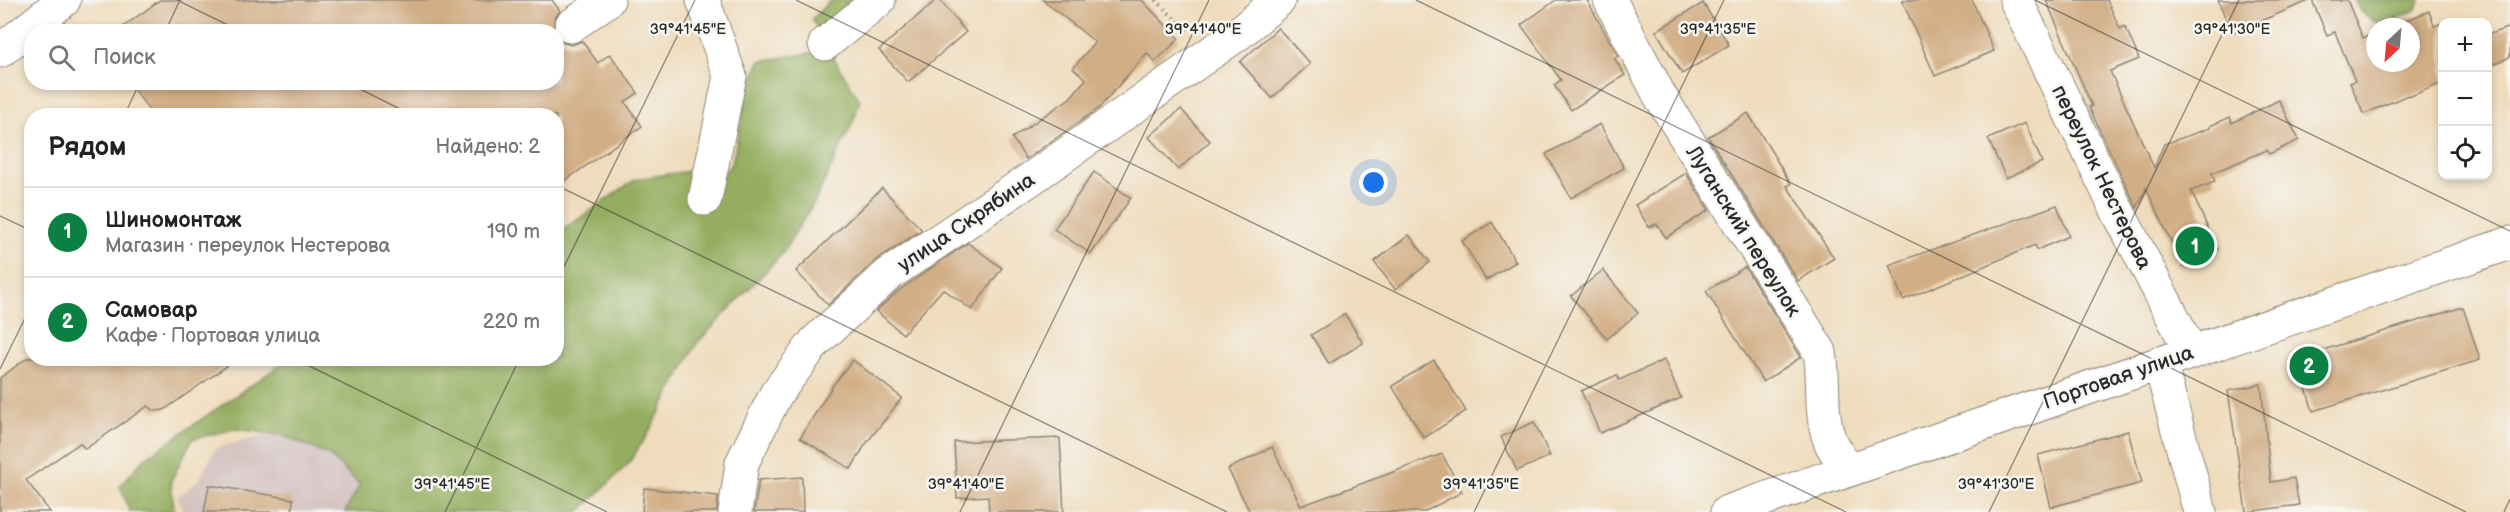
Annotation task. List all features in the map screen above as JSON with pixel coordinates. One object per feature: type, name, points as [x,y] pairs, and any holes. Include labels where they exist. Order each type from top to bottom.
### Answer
[{"type":"street","points":[[34,24],[64,0]]},
{"type":"street","points":[[571,26],[608,0]]},
{"type":"street","points":[[703,0],[730,76],[705,199]]},
{"type":"street","points":[[825,44],[879,0]]},
{"type":"street","name":"улица Скрябина","points":[[735,512],[742,463],[776,394],[815,342],[889,274],[1032,178],[1238,34],[1279,0]]},
{"type":"street","name":"Луганский переулок","points":[[1610,0],[1660,96],[1820,352],[1823,371],[1822,406],[1830,442],[1848,469]]},
{"type":"street","name":"переулок Нестерова","points":[[2016,0],[2114,204],[2191,352]]},
{"type":"street","points":[[0,51],[24,32]]},
{"type":"street","name":"Портовая улица","points":[[1727,512],[2510,243]]},
{"type":"street","points":[[2160,363],[2200,512]]},
{"type":"path","points":[[1156,0],[1208,54]]},
{"type":"shaded area","points":[[330,419],[469,512],[185,512],[177,497],[199,480],[216,448]]},
{"type":"green space","points":[[831,0],[870,0],[823,38],[812,19]]},
{"type":"green space","points":[[2354,0],[2420,0],[2417,9],[2397,18],[2368,18]]},
{"type":"green space","points":[[825,44],[860,101],[852,124],[815,201],[782,254],[697,343],[649,432],[628,464],[579,512],[345,512],[360,485],[329,455],[282,435],[235,429],[192,439],[171,481],[174,512],[130,512],[120,486],[144,459],[279,366],[564,366],[564,229],[636,179],[688,171],[692,188],[705,199],[732,163],[746,97],[760,61],[816,52]]},
{"type":"building","points":[[160,0],[552,0],[560,11],[554,19],[554,24],[127,24]]},
{"type":"building","points":[[936,0],[940,0],[966,32],[908,82],[879,50]]},
{"type":"building","points":[[1043,0],[1142,0],[1179,39],[1155,62],[1147,53],[1099,108],[1026,159],[1012,138],[1070,98],[1086,79],[1073,68],[1095,42]]},
{"type":"building","points":[[1556,0],[1587,0],[1618,56],[1614,58],[1625,75],[1571,110],[1554,85],[1561,80],[1521,25]]},
{"type":"building","points":[[1902,0],[1972,0],[1994,51],[1935,76]]},
{"type":"building","points":[[2046,0],[2107,0],[2120,29],[2125,26],[2139,59],[2110,71],[2154,168],[2164,144],[2210,128],[2230,117],[2232,123],[2279,100],[2299,140],[2269,154],[2267,150],[2212,173],[2215,182],[2191,191],[2218,250],[2183,266],[2146,188],[2137,208],[2089,107],[2092,106]]},
{"type":"building","points":[[2218,0],[2311,0],[2232,33]]},
{"type":"building","points":[[2312,0],[2347,0],[2363,38],[2366,37],[2366,72],[2420,72],[2420,18],[2412,18],[2429,11],[2434,26],[2438,24],[2438,85],[2364,114],[2350,83],[2355,81],[2335,32],[2327,35]]},
{"type":"building","points":[[1703,3],[1729,45],[1682,74],[1656,31]]},
{"type":"building","points":[[2510,27],[2510,57],[2492,65],[2492,33]]},
{"type":"building","points":[[1278,28],[1310,64],[1272,98],[1240,62]]},
{"type":"building","points":[[582,41],[598,63],[610,54],[638,93],[625,102],[642,126],[564,181],[564,108],[147,108],[135,90],[564,90],[564,43],[572,45]]},
{"type":"building","points":[[1181,109],[1210,141],[1178,170],[1149,137]]},
{"type":"building","points":[[1748,113],[1791,184],[1787,186],[1834,258],[1798,281],[1708,137]]},
{"type":"building","points":[[2025,123],[2042,162],[2006,178],[1988,139]]},
{"type":"building","points":[[1600,124],[1624,168],[1571,198],[1546,154]]},
{"type":"building","points":[[1094,172],[1131,198],[1091,254],[1054,229]]},
{"type":"building","points":[[1686,173],[1709,210],[1666,238],[1657,224],[1649,227],[1635,205]]},
{"type":"building","points":[[882,188],[922,230],[876,260],[828,305],[796,271]]},
{"type":"building","points":[[2057,205],[2069,236],[2037,250],[2035,245],[1903,300],[1889,265]]},
{"type":"building","points":[[1492,222],[1516,262],[1486,280],[1462,241]]},
{"type":"building","points":[[1409,235],[1430,262],[1395,289],[1374,262]]},
{"type":"building","points":[[968,243],[1002,268],[972,310],[943,289],[903,334],[876,311],[901,289]]},
{"type":"building","points":[[1745,267],[1801,357],[1763,382],[1706,291]]},
{"type":"building","points":[[1603,270],[1638,313],[1607,339],[1571,296]]},
{"type":"building","points":[[2463,307],[2480,360],[2313,411],[2297,358]]},
{"type":"building","points":[[1345,314],[1363,343],[1329,364],[1311,335]]},
{"type":"building","points":[[24,360],[24,366],[227,366],[164,410],[155,411],[148,406],[85,449],[80,443],[26,480],[50,512],[0,512],[0,378]]},
{"type":"building","points":[[853,360],[902,398],[865,445],[851,469],[800,438],[833,385]]},
{"type":"building","points":[[1434,360],[1466,411],[1424,438],[1392,386]]},
{"type":"building","points":[[1664,360],[1681,398],[1600,433],[1581,391],[1617,375],[1619,380]]},
{"type":"building","points":[[2261,384],[2271,482],[2294,478],[2299,505],[2246,512],[2228,391]]},
{"type":"building","points":[[1534,422],[1550,456],[1517,471],[1501,437]]},
{"type":"building","points":[[2128,431],[2142,483],[2051,507],[2038,455]]},
{"type":"building","points":[[1060,438],[1064,512],[989,512],[988,496],[957,498],[954,442]]},
{"type":"building","points":[[1272,447],[1301,506],[1442,454],[1462,492],[1424,512],[1250,512],[1228,469]]},
{"type":"building","points":[[802,477],[803,512],[754,512],[759,480]]},
{"type":"building","points":[[209,485],[293,499],[292,512],[204,512]]},
{"type":"building","points":[[644,488],[718,496],[717,512],[642,512]]},
{"type":"place","name":"Шиномонтаж","points":[[2195,246]]},
{"type":"place","name":"Самовар","points":[[2309,366]]}]
